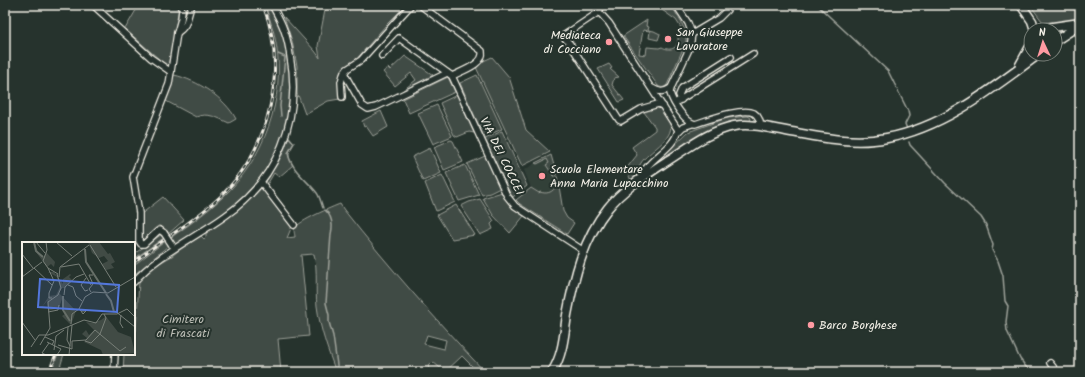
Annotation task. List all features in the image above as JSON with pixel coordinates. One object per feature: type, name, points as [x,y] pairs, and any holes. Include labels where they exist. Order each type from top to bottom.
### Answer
[{"type":"street","points":[[93,5],[151,58],[171,72]]},
{"type":"street","points":[[174,247],[160,230],[144,244],[141,244],[139,241],[139,213],[133,177],[169,84],[177,33],[181,19],[182,10],[180,5]]},
{"type":"street","points":[[177,33],[184,28],[192,5]]},
{"type":"street","points":[[135,281],[174,247],[220,220],[240,206],[252,195],[272,167],[289,127],[293,100],[293,68],[284,30],[272,5]]},
{"type":"street","points":[[342,97],[341,82],[347,69],[361,60],[411,5]]},
{"type":"street","points":[[344,73],[364,107],[372,109],[383,107],[446,73],[474,64],[481,59],[483,54],[482,51],[420,5]]},
{"type":"street","points":[[602,5],[599,12],[563,36],[570,44],[619,120],[641,109],[658,104],[664,107]]},
{"type":"street","points":[[670,91],[690,47],[692,34],[688,23],[676,5]]},
{"type":"street","points":[[692,34],[719,18],[726,10],[725,5]]},
{"type":"street","points":[[1021,5],[1032,22]]},
{"type":"street","points":[[599,12],[609,23],[652,88],[677,127],[678,132]]},
{"type":"street","points":[[1030,18],[1035,22]]},
{"type":"street","points":[[1063,26],[1080,24]]},
{"type":"street","points":[[1063,36],[1080,24]]},
{"type":"street","points":[[382,56],[399,38],[446,73]]},
{"type":"street","points":[[678,101],[753,54]]},
{"type":"street","points":[[678,101],[682,88],[731,57]]},
{"type":"street","points":[[1018,69],[1023,61]]},
{"type":"street","points":[[552,372],[562,350],[572,289],[584,251],[597,224],[621,195],[641,179],[690,146],[715,132],[735,126],[749,125],[837,140],[864,141],[887,138],[923,128],[951,115],[1027,62]]},
{"type":"street","name":"VIA DEI COCCEI","points":[[446,73],[456,85],[511,201],[525,214],[584,251]]},
{"type":"street","points":[[652,88],[657,91],[670,91]]},
{"type":"street","points":[[670,91],[678,101],[685,119],[694,124]]},
{"type":"street","points":[[641,179],[645,169],[670,144],[683,127],[732,113],[749,112],[757,115],[761,126]]},
{"type":"street","points":[[261,182],[294,225]]},
{"type":"street","points":[[114,372],[115,355]]},
{"type":"street","points":[[1050,363],[1057,372]]},
{"type":"shaded area","name":"Scuola Elementare Anna Maria Lupacchino","points":[[551,155],[558,180],[556,204],[531,188],[524,170]]},
{"type":"green space","points":[[139,5],[178,5],[179,8],[168,67],[125,29]]},
{"type":"green space","points":[[265,5],[270,5],[280,26],[289,60],[289,102],[286,123],[279,143],[270,162],[258,180],[244,196],[219,216],[174,245],[170,238],[210,208],[237,182],[250,165],[269,126],[278,85],[278,64],[275,38]]},
{"type":"green space","points":[[326,5],[406,5],[386,25],[355,61],[344,68],[339,78],[340,99],[328,101],[305,114],[297,95],[297,66],[292,41],[284,17],[320,58],[318,46]]},
{"type":"green space","points":[[671,5],[682,23],[686,42],[667,85],[665,87],[661,87],[658,86],[623,36],[647,20],[646,26],[649,27],[648,30],[660,34],[658,40],[649,38],[650,31],[643,30],[639,54],[646,55],[647,47],[662,47],[668,49],[674,48],[677,44],[678,37],[682,35],[681,32],[683,31],[676,20],[662,10]]},
{"type":"green space","points":[[1030,5],[1080,5],[1080,19],[1074,23],[1043,22]]},
{"type":"green space","points":[[405,56],[433,75],[402,91],[416,80],[411,73],[395,86],[383,72],[388,68],[390,70]]},
{"type":"green space","points":[[492,57],[509,77],[526,130],[550,152],[522,166],[475,65]]},
{"type":"green space","points":[[609,64],[612,68],[610,69],[619,77],[614,78],[612,85],[624,100],[619,102],[598,69]]},
{"type":"green space","points":[[174,75],[192,81],[210,91],[225,104],[236,119],[229,123],[209,115],[196,117],[166,101]]},
{"type":"green space","points":[[477,75],[502,129],[484,137],[460,83]]},
{"type":"green space","points":[[448,77],[455,92],[409,113],[403,99]]},
{"type":"green space","points":[[457,95],[474,133],[469,132],[457,137],[454,135],[440,103]]},
{"type":"green space","points":[[437,105],[452,136],[433,144],[418,113]]},
{"type":"green space","points":[[661,108],[666,116],[669,122],[670,130],[665,140],[641,163],[632,183],[626,169],[637,155],[632,147],[655,130],[655,127],[644,112]]},
{"type":"green space","points":[[381,111],[388,127],[373,136],[366,126],[364,127],[362,121]]},
{"type":"green space","points":[[748,116],[751,118],[750,121],[744,122],[648,170],[688,132],[727,118]]},
{"type":"green space","points":[[502,131],[527,186],[513,197],[509,192],[485,139]]},
{"type":"green space","points":[[289,137],[294,143],[289,154],[293,165],[279,177],[274,173],[268,183],[266,181],[282,155]]},
{"type":"green space","points":[[451,140],[453,141],[463,162],[444,170],[434,147]]},
{"type":"green space","points":[[430,148],[441,173],[423,181],[412,157]]},
{"type":"green space","points":[[551,155],[558,180],[563,211],[567,218],[574,223],[567,234],[516,200],[531,188],[539,193],[548,193],[555,188],[555,178],[546,165],[549,163],[547,159],[537,164],[535,163]]},
{"type":"green space","points":[[485,156],[500,188],[482,195],[467,164]]},
{"type":"green space","points":[[465,165],[479,195],[459,201],[446,173]]},
{"type":"green space","points":[[442,175],[455,202],[436,211],[425,183]]},
{"type":"green space","name":"Cimitero di Frascati","points":[[261,187],[292,226],[287,238],[295,237],[294,229],[298,225],[316,214],[340,204],[395,273],[485,372],[474,372],[476,370],[462,356],[445,372],[433,362],[428,367],[433,372],[336,372],[318,315],[314,254],[301,255],[309,336],[278,339],[281,372],[123,372],[124,355],[135,355],[135,331],[139,281],[156,265],[201,236],[204,239],[206,237],[206,233],[235,212]],"holes":[[[427,335],[446,340],[444,349],[424,344]]]},
{"type":"green space","points":[[502,192],[511,206],[524,216],[510,233],[493,215],[483,198]]},
{"type":"green space","points":[[163,197],[184,220],[167,235],[160,226],[158,226],[142,241],[140,215]]},
{"type":"green space","points":[[480,199],[494,221],[491,224],[493,229],[480,235],[461,206]]},
{"type":"green space","points":[[456,205],[475,235],[452,239],[437,215]]},
{"type":"green space","points":[[162,234],[165,237],[135,258],[135,253]]},
{"type":"green space","points":[[167,240],[169,245],[135,274],[135,264]]},
{"type":"green space","points":[[58,355],[64,355],[60,367],[56,372],[51,372]]},
{"type":"waterway","points":[[817,5],[888,71],[908,111],[909,116],[905,124],[907,129]]},
{"type":"waterway","points":[[278,54],[285,57],[280,106],[281,116]]},
{"type":"waterway","points":[[289,137],[294,143],[288,153],[290,159],[296,170],[317,193],[323,208]]},
{"type":"waterway","points":[[909,142],[910,145],[945,183],[981,217],[986,225],[993,245],[992,250],[998,261],[1003,276],[1005,301],[1008,306],[1006,322],[1007,331],[1020,359],[1030,372]]},
{"type":"waterway","points":[[325,210],[330,216],[332,225],[326,303],[333,336],[338,372]]},
{"type":"railway","points":[[135,261],[191,221],[223,194],[240,174],[253,153],[263,130],[270,105],[274,80],[274,55],[270,29],[263,5]]},
{"type":"railway","points":[[49,372],[56,355]]},
{"type":"place","name":"San Giuseppe Lavoratore","points":[[668,39]]},
{"type":"place","name":"Mediateca di Cocciano","points":[[609,42]]},
{"type":"place","name":"Scuola Elementare Anna Maria Lupacchino","points":[[542,176]]},
{"type":"place","name":"Barco Borghese","points":[[811,325]]}]
